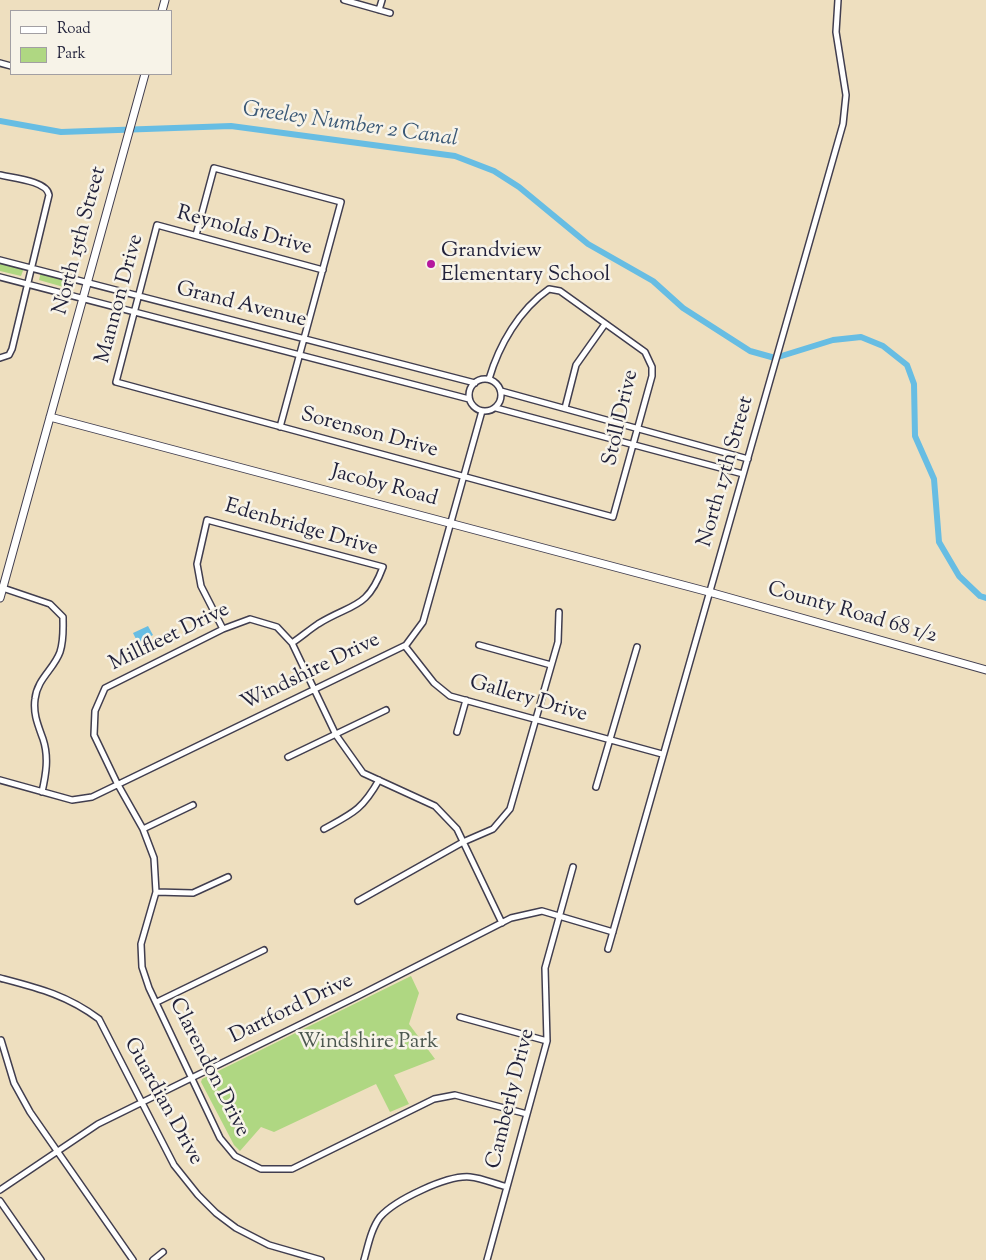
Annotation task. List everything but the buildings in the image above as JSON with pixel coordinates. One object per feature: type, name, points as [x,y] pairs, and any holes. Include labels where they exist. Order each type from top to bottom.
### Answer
[{"type":"street","points":[[344,0],[390,13]]},
{"type":"street","points":[[379,10],[382,0]]},
{"type":"street","name":"North 17th Street","points":[[608,949],[843,124],[846,95],[836,32],[838,0]]},
{"type":"street","name":"North 15th Street","points":[[0,598],[145,75]]},
{"type":"street","points":[[196,235],[214,168],[341,202],[280,427]]},
{"type":"street","points":[[0,175],[42,185],[48,189],[50,195],[12,349],[7,356],[0,358]]},
{"type":"street","name":"Reynolds Drive","points":[[157,225],[322,270]]},
{"type":"street","name":"Mannon Drive","points":[[116,382],[157,225]]},
{"type":"street","name":"Grand Avenue","points":[[0,260],[475,382]]},
{"type":"street","name":"Grand Avenue","points":[[0,277],[469,399]]},
{"type":"street","name":"Stoll Drive","points":[[489,379],[494,361],[505,339],[520,318],[549,289],[560,291],[645,352],[652,367],[652,376],[613,517]]},
{"type":"street","points":[[565,408],[576,365],[605,324]]},
{"type":"street","points":[[496,408],[501,398],[501,391],[496,383],[489,379],[475,382],[470,388],[469,399],[475,408],[482,411],[496,408],[744,474]]},
{"type":"street","name":"Sorenson Drive","points":[[116,382],[613,517]]},
{"type":"street","points":[[501,391],[748,458]]},
{"type":"street","name":"Windshire Drive","points":[[0,780],[72,800],[92,797],[117,783],[405,646],[423,622],[482,411]]},
{"type":"street","name":"Jacoby Road","points":[[50,417],[709,592]]},
{"type":"street","name":"Edenbridge Drive","points":[[223,629],[201,586],[197,564],[207,520],[383,568],[375,588],[363,602],[318,624],[292,643]]},
{"type":"street","points":[[2,587],[50,604],[63,617],[64,638],[60,653],[40,682],[35,696],[36,724],[46,755],[47,771],[42,792]]},
{"type":"street","name":"County Road 68 1/2","points":[[709,592],[986,670]]},
{"type":"street","points":[[358,901],[463,842],[493,829],[510,809],[558,642],[559,612]]},
{"type":"street","name":"Millfleet Drive","points":[[117,783],[94,735],[95,711],[105,688],[223,629],[250,619],[277,627],[292,643],[336,735],[363,773],[435,806],[457,829],[502,923]]},
{"type":"street","points":[[479,645],[552,665]]},
{"type":"street","name":"Gallery Drive","points":[[405,646],[434,683],[450,696],[662,754]]},
{"type":"street","points":[[596,787],[637,647]]},
{"type":"street","points":[[456,732],[466,700]]},
{"type":"street","points":[[288,757],[386,710]]},
{"type":"street","points":[[324,829],[350,815],[367,802],[378,780]]},
{"type":"street","name":"Clarendon Drive","points":[[117,783],[143,829],[154,858],[156,892],[141,944],[142,968],[149,988],[220,1138],[235,1156],[261,1169],[292,1169],[434,1099],[455,1095],[527,1114]]},
{"type":"street","points":[[143,829],[193,805]]},
{"type":"street","name":"Camberly Drive","points":[[487,1260],[547,1040],[544,968],[573,867]]},
{"type":"street","points":[[156,892],[193,893],[228,877]]},
{"type":"street","name":"Dartford Drive","points":[[0,1190],[98,1124],[358,996],[511,918],[542,911],[613,932]]},
{"type":"street","points":[[157,1002],[264,950]]},
{"type":"street","name":"Guardian Drive","points":[[0,978],[56,993],[79,1004],[99,1019],[174,1166],[216,1213],[236,1228],[269,1245],[321,1260]]},
{"type":"street","points":[[460,1017],[547,1040]]},
{"type":"street","points":[[1,1040],[14,1083],[30,1112],[133,1260]]},
{"type":"street","points":[[364,1260],[372,1233],[380,1217],[399,1202],[447,1180],[470,1177],[507,1187]]},
{"type":"street","points":[[0,1201],[42,1260]]},
{"type":"street","points":[[153,1260],[163,1252]]},
{"type":"green space","points":[[0,262],[24,268],[21,276],[0,271]]},
{"type":"green space","points":[[41,272],[71,280],[72,284],[67,288],[39,280]]},
{"type":"green space","name":"Windshire Park","points":[[411,976],[419,993],[409,1024],[435,1059],[394,1075],[409,1104],[390,1112],[376,1084],[274,1132],[261,1127],[240,1151],[234,1145],[201,1082],[202,1079]]},
{"type":"water","points":[[148,626],[153,635],[138,643],[133,633]]},
{"type":"waterway","name":"Greeley Number 2 Canal","points":[[0,121],[61,132],[231,126],[455,156],[494,171],[519,187],[588,244],[653,281],[683,308],[750,351],[775,358],[833,340],[861,337],[883,346],[907,365],[914,384],[915,436],[934,479],[939,542],[959,576],[980,596],[986,598]]},
{"type":"place","name":"Grandview Elementary School","points":[[431,264]]}]
